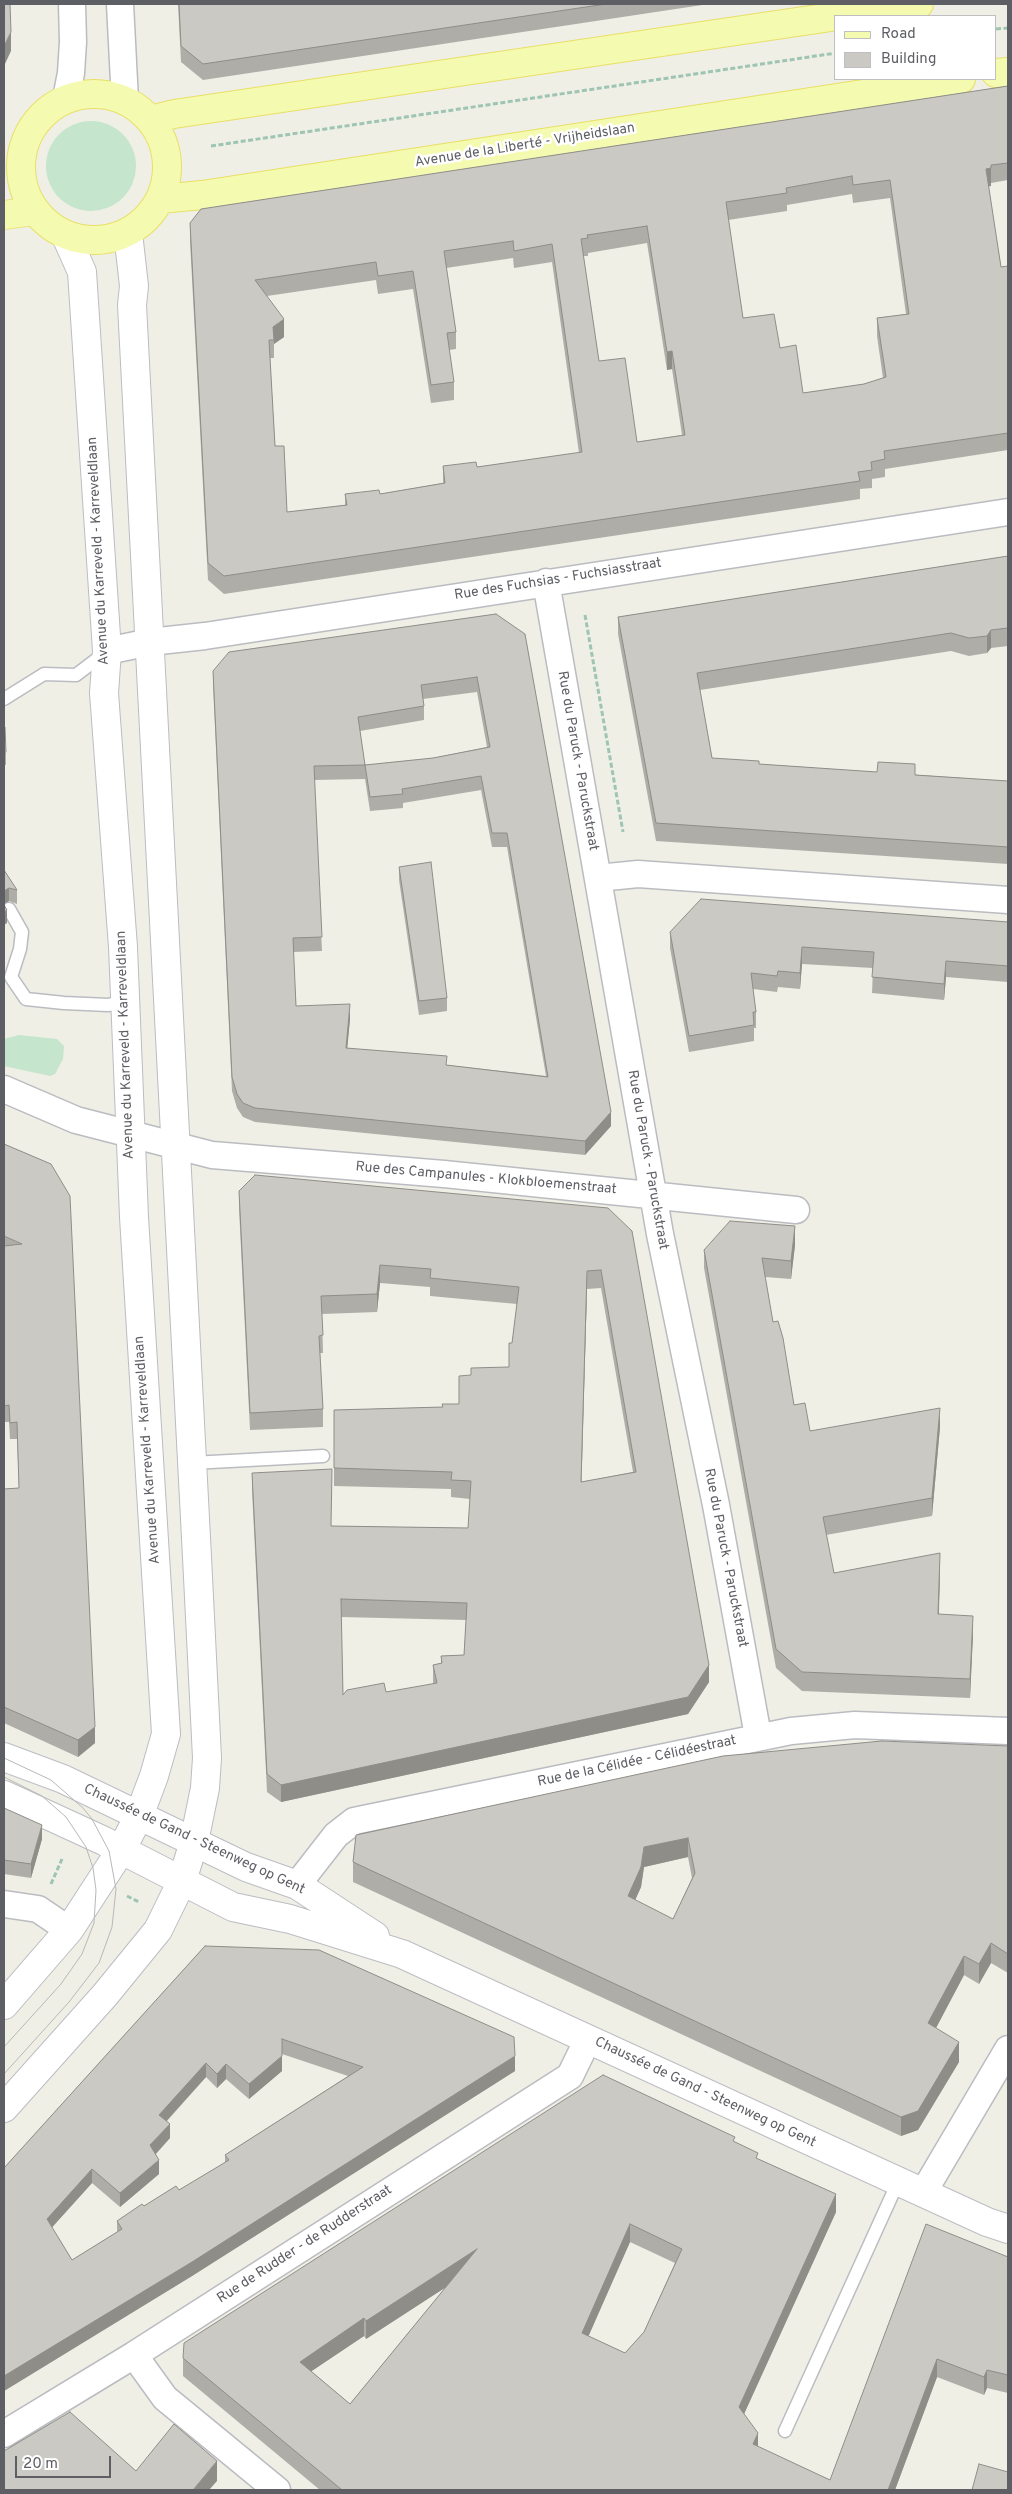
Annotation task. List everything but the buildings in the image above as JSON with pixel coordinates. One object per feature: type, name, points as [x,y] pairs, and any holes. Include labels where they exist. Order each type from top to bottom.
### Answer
[{"type":"main road","points":[[862,15],[919,4]]},
{"type":"main road","points":[[150,120],[174,114],[834,19]]},
{"type":"main road","name":"Avenue de la Liberté - Vrijheidslaan","points":[[160,199],[202,195],[888,84],[946,80]]},
{"type":"main road","points":[[96,94],[125,100],[150,120],[159,134],[165,150],[167,166],[160,199],[152,212],[128,232],[108,240],[87,240],[66,236],[48,226],[34,211],[23,189],[14,137],[35,123],[49,109],[66,99],[96,94]]},
{"type":"main road","points":[[4,215],[34,211]]},
{"type":"street","points":[[66,99],[73,50],[72,4]]},
{"type":"street","points":[[120,4],[125,100]]},
{"type":"street","points":[[4,2108],[105,1994],[158,1930],[182,1881],[194,1842],[205,1788],[207,1758],[132,305],[134,286],[128,232]]},
{"type":"street","name":"Avenue du Karreveld - Karreveldlaan","points":[[4,2005],[69,1930],[120,1850],[139,1816],[154,1776],[166,1734],[130,1135],[126,1002],[104,693],[107,651],[82,272],[66,236]]},
{"type":"street","name":"Rue des Fuchsias - Fuchsiasstraat","points":[[107,651],[150,642],[205,636],[1008,512]]},
{"type":"street","name":"Rue du Paruck - Paruckstraat","points":[[546,582],[653,1196],[716,1505],[758,1736]]},
{"type":"street","points":[[598,878],[638,874],[1008,900]]},
{"type":"street","name":"Rue des Campanules - Klokbloemenstraat","points":[[4,1089],[76,1120],[212,1155],[444,1174],[796,1210]]},
{"type":"street","name":"Rue de la Célidée - Célidéestraat","points":[[297,1885],[336,1835],[354,1821],[758,1736],[790,1731],[854,1725],[1008,1731]]},
{"type":"street","name":"Chaussée de Gand - Steenweg op Gent","points":[[4,1757],[62,1779],[246,1867],[297,1885],[402,1954]]},
{"type":"street","name":"Chaussée de Gand - Steenweg op Gent","points":[[4,1795],[120,1850],[233,1907],[290,1920],[402,1954],[898,2182],[987,2222],[1008,2229]]},
{"type":"street","points":[[4,1904],[38,1909],[69,1930]]},
{"type":"street","name":"Rue de Rudder - de Rudderstraat","points":[[4,2434],[134,2355],[570,2076],[588,2039]]},
{"type":"street","points":[[923,2193],[1008,2049]]},
{"type":"street","points":[[134,2355],[165,2398],[277,2490]]},
{"type":"lane","points":[[4,698],[44,674],[76,674],[107,651]]},
{"type":"lane","points":[[9,909],[22,932],[20,949],[11,977],[26,999],[108,1005],[126,1002]]},
{"type":"lane","points":[[192,1463],[323,1456]]},
{"type":"lane","points":[[785,2431],[898,2182]]},
{"type":"path","points":[[211,146],[834,53]]},
{"type":"path","points":[[586,614],[623,832]]},
{"type":"green space","points":[[91,121],[108,124],[123,134],[133,149],[136,166],[133,183],[123,198],[108,208],[91,211],[74,208],[59,198],[49,183],[46,166],[49,149],[59,134],[74,124]]},
{"type":"green space","points":[[19,1035],[57,1039],[64,1046],[63,1059],[55,1074],[50,1076],[4,1066],[4,1039]]},
{"type":"tram line","points":[[4,1758],[51,1780],[83,1808],[92,1819],[109,1851],[116,1889],[112,1927],[99,1963],[69,2002],[4,2074]]},
{"type":"tram line","points":[[4,1777],[42,1796],[66,1817],[86,1847],[93,1868],[96,1890],[94,1923],[82,1954],[61,1984],[4,2047]]}]
